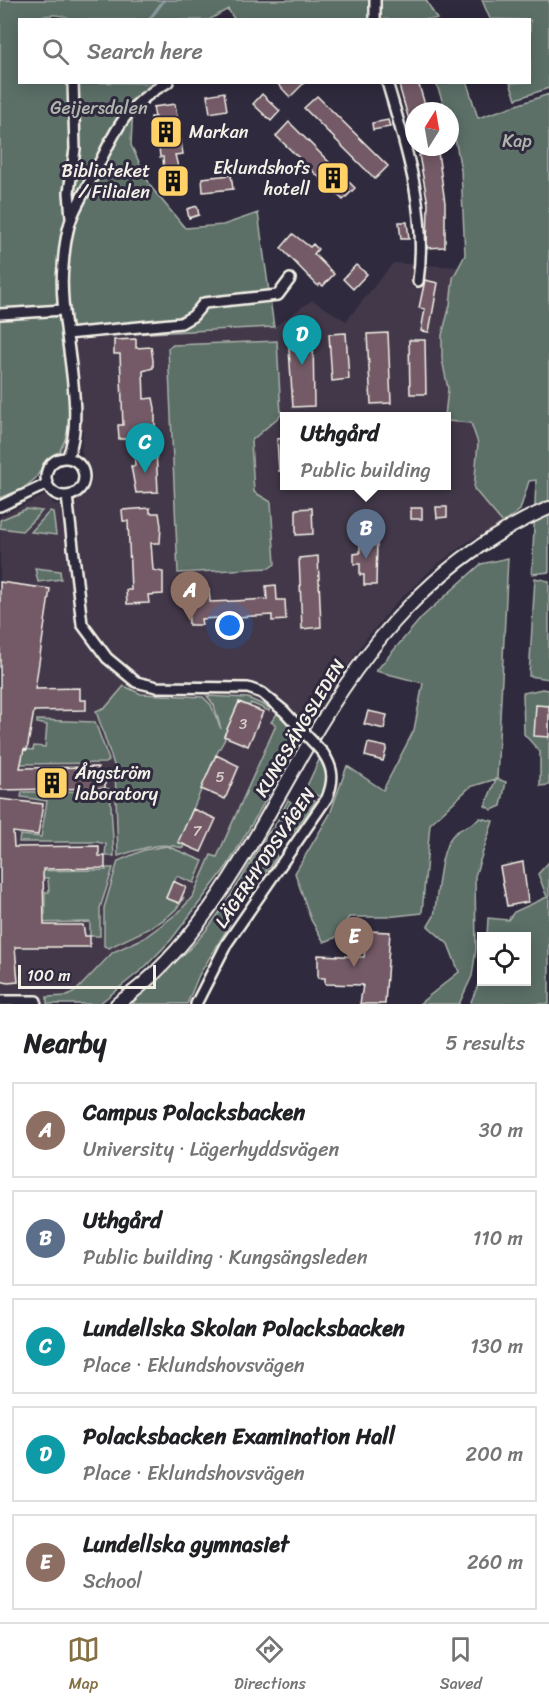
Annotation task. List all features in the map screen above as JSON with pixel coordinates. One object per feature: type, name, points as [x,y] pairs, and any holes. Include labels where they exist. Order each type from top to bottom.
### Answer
[{"type":"main road","name":"KUNGSÄNGSLEDEN","points":[[117,1004],[176,948],[221,891],[263,825],[306,747],[370,647],[403,609],[440,575],[497,535],[549,508]]},
{"type":"street","points":[[375,0],[375,18]]},
{"type":"street","points":[[67,458],[73,447],[75,423],[63,310],[63,268],[71,218],[69,192],[75,149],[73,84]]},
{"type":"street","points":[[71,218],[123,117],[150,92],[164,84]]},
{"type":"street","points":[[388,84],[406,143],[414,188],[420,228],[418,281]]},
{"type":"street","points":[[67,334],[181,323],[193,316],[204,303],[278,295],[290,279]]},
{"type":"street","points":[[0,314],[63,310]]},
{"type":"street","points":[[60,458],[67,458],[81,466],[84,478],[79,490],[67,496],[55,493],[47,484],[47,470],[50,464],[60,458]]},
{"type":"street","points":[[0,506],[47,484]]},
{"type":"street","name":"LÄGERHYDDSVÄGEN","points":[[67,496],[82,624],[107,658],[136,682],[157,687],[248,688],[262,693],[284,711],[323,753],[333,772],[332,785],[327,798],[227,943],[196,1004]]},
{"type":"street","points":[[0,1001],[36,1001]]},
{"type":"shaded area","points":[[393,263],[459,267],[453,278],[450,305],[442,335],[442,359],[448,389],[445,412],[280,412],[280,490],[451,490],[451,421],[471,423],[478,443],[474,489],[503,523],[469,541],[434,567],[397,602],[365,640],[300,739],[228,865],[191,916],[144,968],[99,1004],[0,1004],[0,516],[46,495],[54,504],[66,507],[91,485],[92,472],[84,462],[81,448],[83,432],[75,416],[67,334],[89,336],[274,327],[312,300],[346,321]]},
{"type":"green space","name":"Geijersdalen","points":[[0,0],[426,0],[436,18],[233,18],[228,9],[212,18],[69,18],[52,15],[18,18],[18,84],[166,84],[133,105],[131,145],[151,187],[185,228],[223,225],[258,213],[274,327],[88,336],[67,334],[75,416],[59,453],[46,460],[36,478],[21,490],[0,498]]},
{"type":"green space","points":[[482,0],[549,0],[549,88],[516,99],[510,84],[531,84],[531,18],[490,18]]},
{"type":"green space","name":"Kap","points":[[436,84],[467,84],[478,118],[549,94],[549,572],[532,574],[536,480],[529,481],[520,510],[503,523],[474,489],[478,443],[471,423],[451,421],[451,412],[445,412],[448,389],[442,359],[442,335],[450,305],[453,278],[465,255],[458,156],[459,102],[443,102]]},
{"type":"green space","points":[[277,341],[280,416],[251,441],[254,492],[271,502],[275,564],[269,568],[178,573],[168,348],[173,345]]},
{"type":"green space","points":[[26,509],[42,511],[22,531],[0,528],[0,520]]},
{"type":"green space","points":[[50,511],[53,512],[56,535],[31,532]]},
{"type":"green space","points":[[508,558],[497,779],[506,782],[501,806],[492,810],[485,806],[496,779],[470,787],[430,824],[422,913],[386,917],[349,917],[335,938],[324,942],[311,920],[295,873],[330,814],[347,766],[383,790],[414,730],[423,683],[376,671],[422,617],[481,564]]},
{"type":"green space","points":[[35,568],[60,571],[61,579],[38,582]]},
{"type":"green space","points":[[535,578],[549,581],[549,679],[529,676]]},
{"type":"green space","points":[[124,686],[141,694],[203,697],[211,705],[221,729],[214,705],[207,696],[248,698],[270,708],[269,711],[251,703],[249,706],[239,702],[179,842],[184,845],[183,848],[166,845],[118,856],[115,768],[96,711],[106,707]]},
{"type":"green space","points":[[549,690],[549,785],[540,786],[540,752],[524,734],[523,693]]},
{"type":"green space","points":[[277,714],[282,715],[302,737],[228,865],[171,940],[144,968],[99,1004],[47,1004],[47,997],[67,996],[75,992],[113,952],[144,938],[179,912],[193,896],[211,855],[217,857],[276,725],[271,722]]},
{"type":"green space","points":[[37,720],[95,722],[109,760],[106,763],[17,764],[24,749],[33,750],[34,746],[45,747],[47,725],[37,723]]},
{"type":"green space","points":[[320,758],[328,778],[321,798],[306,788]]},
{"type":"green space","points":[[105,788],[110,789],[114,856],[105,856],[106,844],[97,842],[19,842],[20,835],[41,837],[47,801],[21,797],[22,792],[105,791]]},
{"type":"green space","points":[[303,792],[316,801],[296,829],[278,844],[276,842]]},
{"type":"green space","points":[[288,800],[291,802],[235,902],[229,926],[199,975],[187,1004],[132,1004],[207,930],[274,827]]},
{"type":"green space","points":[[480,818],[493,821],[475,876],[476,949],[472,976],[459,1004],[419,1004],[459,972],[448,944],[428,926],[434,916],[442,862],[448,842],[456,832]]},
{"type":"green space","points":[[167,846],[203,861],[194,883],[177,876],[166,897],[179,903],[184,897],[171,914],[109,948],[104,946],[104,908],[118,861],[144,850]]},
{"type":"green space","points":[[273,849],[277,857],[251,891],[250,890]]},
{"type":"green space","points":[[549,862],[549,1004],[470,1004],[478,986],[531,986],[531,932],[487,932],[488,918],[508,920],[514,912],[547,897],[538,874]]},
{"type":"green space","points":[[105,868],[113,868],[100,908],[100,936],[90,936],[90,922],[17,923],[17,915],[45,914],[45,892],[49,892],[48,878],[16,877],[15,871],[106,870]]},
{"type":"building","points":[[278,84],[303,84],[290,97]]},
{"type":"building","points":[[399,84],[419,84],[424,102],[405,102],[405,106]]},
{"type":"building","points":[[224,92],[227,110],[210,113],[207,95]]},
{"type":"building","points":[[262,94],[280,111],[271,121],[253,104]]},
{"type":"building","points":[[317,96],[388,166],[375,179],[304,108]]},
{"type":"building","name":"Markan","points":[[175,104],[183,154],[175,155],[183,186],[180,186],[180,191],[169,193],[168,186],[165,186],[163,157],[160,157],[159,147],[155,148],[151,117],[155,117],[153,107]]},
{"type":"building","points":[[388,120],[390,127],[373,130],[372,123]]},
{"type":"building","points":[[289,122],[355,188],[343,200],[276,136]]},
{"type":"building","points":[[419,156],[439,156],[445,203],[445,247],[427,248],[428,204]]},
{"type":"building","points":[[231,175],[233,189],[203,192],[202,178]]},
{"type":"building","points":[[197,206],[199,215],[189,218],[187,209]]},
{"type":"building","points":[[399,222],[407,222],[409,239],[401,239]]},
{"type":"building","points":[[293,234],[310,247],[313,244],[318,249],[314,254],[334,274],[323,286],[320,284],[318,286],[281,248]]},
{"type":"building","points":[[356,265],[367,274],[353,289],[343,279]]},
{"type":"building","points":[[425,280],[438,283],[429,332],[421,331],[425,309],[419,308]]},
{"type":"building","points":[[346,333],[349,379],[332,381],[329,334]]},
{"type":"building","points":[[388,333],[391,403],[371,404],[367,334]]},
{"type":"building","points":[[313,334],[314,406],[293,407],[288,335]]},
{"type":"building","points":[[136,339],[136,348],[151,347],[153,360],[153,368],[143,371],[144,399],[153,398],[155,408],[155,428],[146,428],[147,450],[156,450],[158,492],[136,493],[131,466],[135,466],[133,439],[119,439],[118,425],[123,425],[120,354],[114,354],[114,340]]},
{"type":"building","points":[[409,340],[425,340],[426,394],[410,394]]},
{"type":"building","points":[[277,439],[280,439],[280,471],[279,471]]},
{"type":"building","points":[[436,507],[447,507],[447,517],[437,518]]},
{"type":"building","points":[[150,508],[150,513],[159,513],[161,526],[160,543],[151,543],[153,570],[163,572],[163,594],[148,595],[149,603],[127,604],[126,590],[131,590],[128,521],[123,521],[122,510]]},
{"type":"building","points":[[312,508],[313,534],[296,535],[296,509]]},
{"type":"building","points":[[411,508],[422,508],[422,519],[411,519]]},
{"type":"building","points":[[377,540],[376,585],[364,585],[364,575],[360,575],[360,564],[354,564],[354,554],[360,553],[360,541]]},
{"type":"building","points":[[318,556],[321,627],[302,629],[299,558]]},
{"type":"building","points":[[0,582],[50,589],[35,689],[80,688],[80,700],[86,700],[86,710],[34,711],[27,750],[24,749],[20,768],[98,767],[98,779],[105,779],[105,788],[0,790]]},
{"type":"building","points":[[276,585],[277,600],[285,600],[286,620],[272,621],[272,615],[201,619],[202,625],[189,625],[188,605],[196,605],[195,589],[209,589],[210,602],[234,601],[267,599],[266,586]]},
{"type":"building","points":[[239,702],[263,712],[248,746],[224,736]]},
{"type":"building","points":[[536,705],[549,706],[549,737],[534,736]]},
{"type":"building","points":[[368,711],[387,715],[384,729],[364,724]]},
{"type":"building","points":[[368,743],[387,747],[383,761],[365,756]]},
{"type":"building","points":[[216,755],[239,766],[225,799],[201,789]]},
{"type":"building","points":[[0,799],[43,804],[38,835],[13,832],[14,847],[99,846],[99,856],[105,856],[105,868],[43,869],[44,925],[83,925],[85,936],[90,936],[90,947],[15,947],[18,982],[8,983],[0,981]]},
{"type":"building","points":[[193,809],[216,819],[201,852],[178,842]]},
{"type":"building","points":[[523,862],[528,902],[507,906],[500,867]]},
{"type":"building","points":[[173,881],[186,887],[179,903],[166,898]]},
{"type":"building","points":[[367,931],[390,932],[385,1004],[360,1004],[363,985],[325,984],[325,978],[318,978],[318,955],[364,957]]},
{"type":"waterway","points":[[150,18],[164,0]]},
{"type":"place","name":"Markan","points":[[166,132]]},
{"type":"place","name":"Eklundshofs hotell","points":[[333,178]]},
{"type":"place","name":"Biblioteket / Filialen","points":[[173,181]]},
{"type":"place","name":"Polacksbacken Examination Hall","points":[[302,365]]},
{"type":"place","name":"Lundellska Skolan Polacksbacken","points":[[145,473]]},
{"type":"place","name":"Uthgård","points":[[366,559]]},
{"type":"place","name":"Campus Polacksbacken","points":[[190,621]]},
{"type":"place","name":"Ångström laboratory","points":[[52,783]]},
{"type":"place","name":"Lundellska gymnasiet","points":[[354,967]]}]
